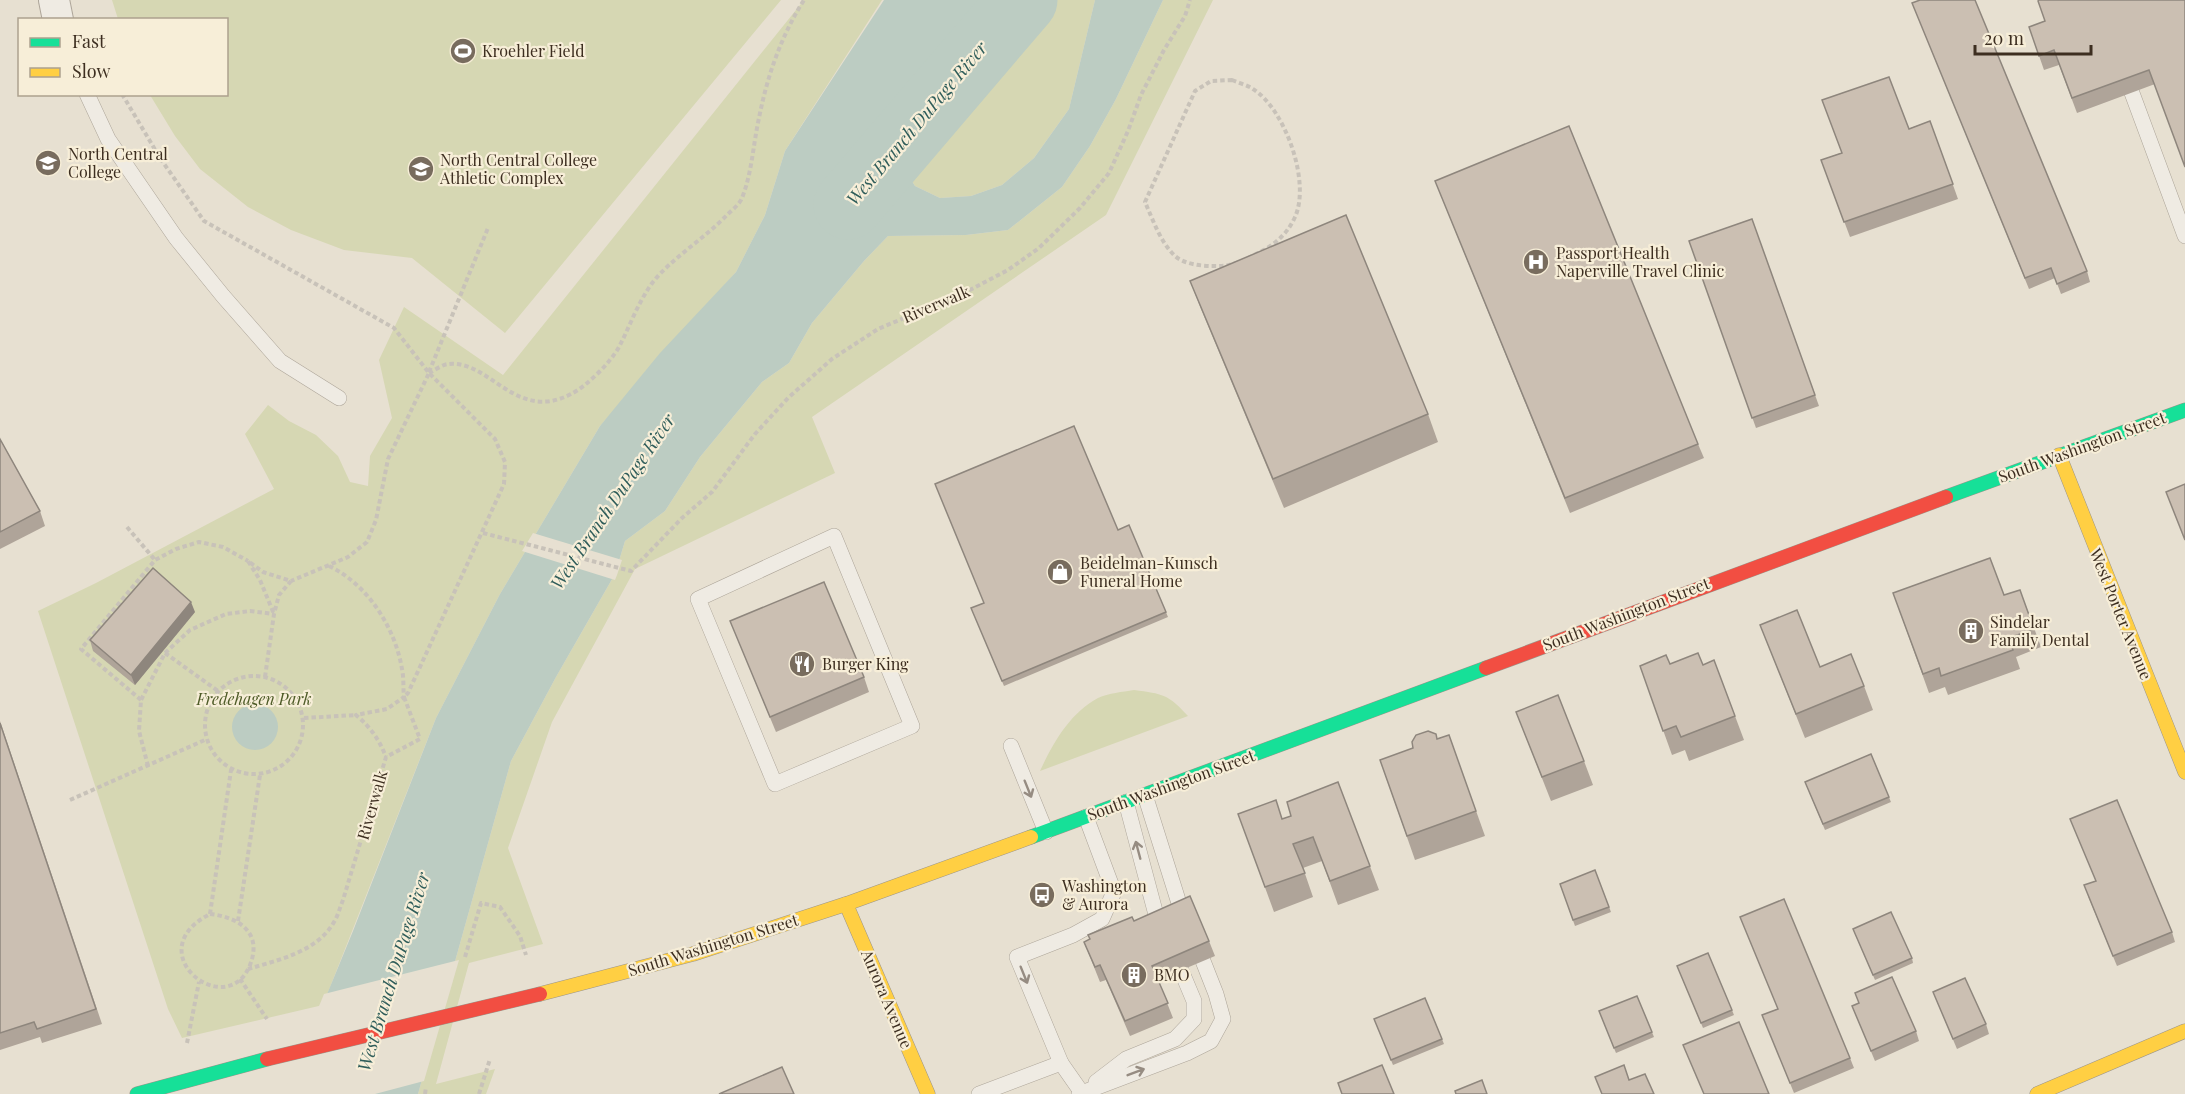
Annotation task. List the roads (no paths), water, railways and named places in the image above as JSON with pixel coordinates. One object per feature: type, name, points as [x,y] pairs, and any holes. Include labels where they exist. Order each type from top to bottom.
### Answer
[{"type":"main road","name":"South Washington Street","points":[[136,1094],[267,1059],[540,994],[693,954],[846,904],[1086,817],[1765,562],[2185,410]]},
{"type":"main road","name":"West Porter Avenue","points":[[2059,455],[2185,772]]},
{"type":"main road","name":"Aurora Avenue","points":[[846,904],[928,1094]]},
{"type":"main road","points":[[2037,1094],[2185,1031]]},
{"type":"street","points":[[54,0],[58,18]]},
{"type":"lane","points":[[2132,93],[2185,236]]},
{"type":"lane","points":[[88,96],[108,139],[176,238],[223,296],[280,361],[339,398]]},
{"type":"lane","points":[[834,536],[912,726],[794,776],[775,784],[698,599],[834,536]]},
{"type":"lane","points":[[1011,746],[1046,831]]},
{"type":"lane","points":[[1145,795],[1183,916]]},
{"type":"lane","points":[[1126,802],[1159,927]]},
{"type":"lane","points":[[1080,1093],[1061,1063],[1017,957],[1074,935],[1102,919],[1114,892],[1086,817]]},
{"type":"lane","points":[[1080,1093],[1187,1053],[1211,1041],[1223,1019],[1216,993],[1203,961]]},
{"type":"lane","points":[[1080,1093],[1126,1059],[1175,1039],[1194,1019],[1194,1001],[1181,970]]},
{"type":"lane","points":[[979,1094],[1061,1063]]},
{"type":"water","points":[[884,0],[1035,0],[1015,31],[982,60],[934,111],[910,130],[902,152],[905,170],[915,186],[940,198],[971,196],[1002,185],[1034,158],[1069,109],[1095,0],[1163,0],[1116,99],[1090,146],[1062,187],[1008,230],[966,235],[888,236],[812,323],[789,363],[762,382],[700,457],[665,511],[625,541],[615,574],[511,761],[418,1094],[286,1094],[353,931],[436,718],[500,594],[600,426],[660,353],[736,272],[765,215],[785,151]]},
{"type":"water","points":[[255,704],[271,711],[278,727],[271,743],[255,750],[239,743],[232,727],[239,711]]},
{"type":"waterway","name":"West Branch DuPage River","points":[[848,205],[1023,0]]},
{"type":"place","name":"Kroehler Field","points":[[463,51]]},
{"type":"place","name":"North Central College","points":[[48,163]]},
{"type":"place","name":"North Central College Athletic Complex","points":[[421,169]]},
{"type":"place","name":"Passport Health Naperville Travel Clinic","points":[[1536,262]]},
{"type":"place","name":"Beidelman-Kunsch Funeral Home","points":[[1060,572]]},
{"type":"place","name":"Sindelar Family Dental","points":[[1971,631]]},
{"type":"place","name":"Burger King","points":[[802,664]]},
{"type":"place","name":"Washington & Aurora","points":[[1042,895]]},
{"type":"place","name":"BMO","points":[[1134,975]]},
{"type":"park label","name":"Fredehagen Park","points":[[254,699]]}]
